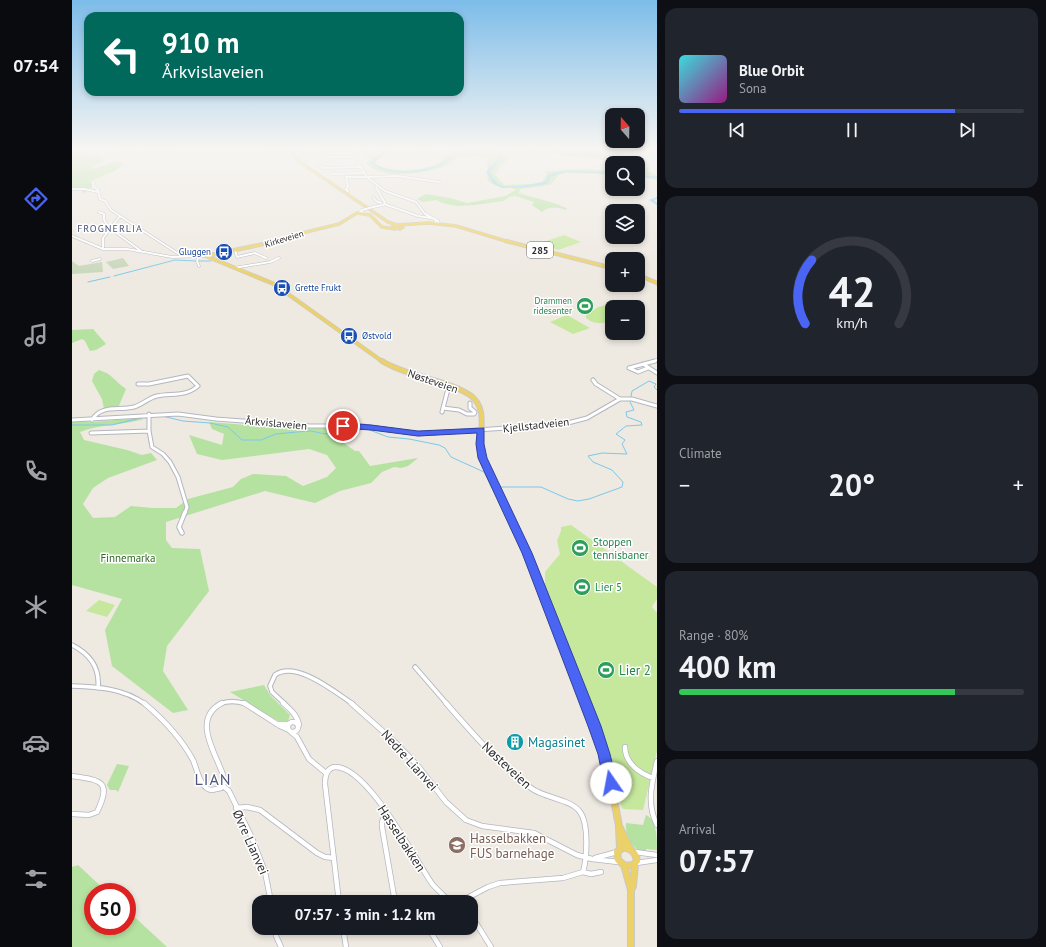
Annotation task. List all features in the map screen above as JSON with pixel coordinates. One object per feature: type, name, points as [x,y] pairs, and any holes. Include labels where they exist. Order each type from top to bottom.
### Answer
[{"type":"main road","name":"285","points":[[344,192],[393,227]]},
{"type":"main road","name":"Kirkeveien","points":[[206,256],[273,243],[302,233],[336,225],[362,212]]},
{"type":"main road","points":[[362,212],[370,215],[377,225],[381,227],[393,227]]},
{"type":"main road","name":"285","points":[[388,222],[400,226]]},
{"type":"main road","name":"285","points":[[393,227],[437,223],[463,228],[521,246],[605,266]]},
{"type":"main road","name":"285","points":[[393,227],[400,226]]},
{"type":"main road","name":"Nøsteveien","points":[[206,256],[274,284],[384,362],[402,370],[449,385],[468,394],[477,403],[483,416],[481,430],[481,453],[523,542],[594,726],[608,768],[619,826],[618,851]]},
{"type":"main road","points":[[645,278],[657,283]]},
{"type":"main road","name":"Nøsteveien","points":[[619,826],[632,850]]},
{"type":"main road","points":[[631,890],[633,886],[637,857],[632,850],[624,847],[618,851],[617,858],[622,864],[631,890],[631,947]]},
{"type":"main road","points":[[622,864],[629,866],[636,863]]},
{"type":"street","points":[[98,192],[100,199],[105,201],[111,210],[182,256]]},
{"type":"street","points":[[380,192],[385,201],[384,204],[395,206],[423,217],[432,218]]},
{"type":"street","points":[[388,192],[416,202],[425,214],[437,223]]},
{"type":"street","points":[[373,197],[376,201],[381,203]]},
{"type":"street","name":"Kirkeveien","points":[[362,212],[384,204]]},
{"type":"street","points":[[99,212],[104,214],[104,220],[111,229],[139,249],[140,252]]},
{"type":"street","points":[[72,236],[103,249],[103,238],[120,216]]},
{"type":"street","points":[[96,230],[111,229]]},
{"type":"street","name":"Kirkeveien","points":[[103,249],[125,248],[168,256],[206,256]]},
{"type":"street","points":[[235,250],[237,257],[256,252],[262,254],[266,258]]},
{"type":"street","points":[[199,266],[197,261],[200,255]]},
{"type":"street","points":[[92,261],[100,258]]},
{"type":"street","points":[[234,268],[271,262],[279,258]]},
{"type":"street","points":[[648,368],[639,372],[634,372],[629,369],[657,360]]},
{"type":"street","points":[[642,364],[657,373]]},
{"type":"street","points":[[92,420],[95,415],[102,411],[134,407],[156,396],[183,393],[198,386],[188,376],[152,384],[138,384]]},
{"type":"street","points":[[593,380],[596,384],[620,399]]},
{"type":"street","points":[[449,385],[442,410],[459,410],[467,414],[474,414],[475,412],[470,408],[470,403]]},
{"type":"street","name":"Kjellstadveien","points":[[481,430],[554,426],[571,423],[590,416],[620,399],[631,399],[657,406]]},
{"type":"street","name":"Årkvislaveien","points":[[72,420],[184,414],[216,419],[310,426],[363,426],[418,434],[481,430]]},
{"type":"street","points":[[149,416],[149,431],[153,449],[163,454],[170,462],[178,477],[186,505],[185,513],[179,527],[182,533]]},
{"type":"street","points":[[91,434],[149,431]]},
{"type":"street","points":[[72,645],[80,649],[94,661],[99,682],[98,688]]},
{"type":"street","name":"Nøsteveien","points":[[415,667],[486,747],[526,783],[543,795],[579,810],[583,819],[585,857]]},
{"type":"street","name":"Nedre Lianvei","points":[[298,727],[298,718],[276,697],[270,689],[270,682],[274,676],[286,670],[296,671],[317,682],[344,698],[366,715],[411,759],[450,807],[468,820],[489,828],[518,830],[536,834],[573,853],[585,857],[622,864]]},
{"type":"street","points":[[72,686],[98,688],[124,693],[146,706],[171,730],[186,750],[206,789],[215,790],[223,786]]},
{"type":"street","name":"Øvre Lianvei","points":[[270,895],[265,872],[252,838],[229,791],[223,786],[225,779],[214,754],[207,728],[207,719],[212,709],[224,702],[238,701],[247,705],[276,724]]},
{"type":"street","points":[[290,731],[288,727],[294,714]]},
{"type":"street","points":[[276,724],[291,723],[298,727]]},
{"type":"street","points":[[276,724],[290,731],[297,737],[307,758],[326,773],[326,804],[338,895]]},
{"type":"street","points":[[290,731],[298,727]]},
{"type":"street","points":[[297,737],[298,727]]},
{"type":"street","points":[[624,747],[625,754],[632,764],[641,772],[653,778]]},
{"type":"street","points":[[657,761],[649,803],[652,816],[657,825]]},
{"type":"street","name":"Hasselbakken","points":[[326,773],[336,767],[349,771],[365,785],[399,830],[420,866],[436,889],[444,895]]},
{"type":"street","points":[[72,776],[100,781],[105,788],[105,793],[97,812],[89,816],[72,814]]},
{"type":"street","points":[[236,808],[247,807],[260,810],[317,853],[325,857],[334,858]]},
{"type":"street","points":[[386,812],[382,822],[382,827],[394,895]]},
{"type":"street","points":[[632,850],[657,856]]},
{"type":"street","name":"Nedre Lianvei","points":[[594,858],[618,851]]},
{"type":"street","points":[[583,872],[585,857]]},
{"type":"street","points":[[636,863],[657,860]]},
{"type":"street","name":"Hasselbakken","points":[[475,895],[494,885],[562,878],[579,875],[583,872],[591,874],[601,872]]},
{"type":"street","points":[[478,926],[491,947]]},
{"type":"street","points":[[276,935],[281,947]]},
{"type":"street","points":[[344,935],[346,947]]},
{"type":"street","points":[[433,935],[440,947]]},
{"type":"green space","points":[[512,192],[519,192],[557,204],[566,208],[567,210],[548,208],[542,212],[532,205],[534,202],[515,196],[509,197],[504,201],[457,206],[442,203],[437,200],[423,202],[417,199],[426,194],[450,198],[467,203],[505,196]]},
{"type":"green space","points":[[564,235],[581,242],[558,250],[541,243]]},
{"type":"green space","points":[[123,258],[129,266],[113,269],[106,262]]},
{"type":"green space","points":[[72,261],[79,266],[102,262],[103,272],[72,274]]},
{"type":"green space","points":[[605,305],[605,322],[592,322],[586,318],[586,315],[598,307]]},
{"type":"green space","points":[[567,315],[590,328],[573,334],[550,322]]},
{"type":"green space","points":[[93,329],[106,344],[96,350],[90,351],[85,341],[82,339],[72,343],[72,330]]},
{"type":"green space","points":[[99,370],[111,376],[126,389],[118,408],[104,409],[102,399],[92,381],[94,374]]},
{"type":"green space","name":"Finnemarka","points":[[140,418],[144,419],[95,427],[80,432],[84,440],[142,455],[151,453],[157,460],[108,478],[93,488],[83,504],[93,518],[115,517],[131,506],[176,508],[188,499],[233,487],[241,479],[253,474],[286,476],[303,486],[327,477],[336,468],[327,455],[309,449],[222,460],[197,454],[189,435],[222,445],[224,434],[212,429],[209,422],[284,428],[349,427],[348,433],[337,436],[338,439],[355,451],[359,451],[370,466],[418,458],[408,466],[401,468],[394,467],[382,472],[371,483],[340,491],[315,503],[265,491],[166,522],[166,540],[172,548],[200,549],[209,591],[167,646],[163,671],[188,710],[173,713],[112,666],[105,630],[122,599],[72,585],[72,421],[92,422]]},
{"type":"green space","points":[[571,525],[657,587],[657,599],[652,607],[657,613],[657,751],[643,810],[623,809],[618,799],[610,754],[553,614],[551,602],[545,586],[545,572],[560,554],[557,541],[561,527]]},
{"type":"green space","points":[[99,600],[115,605],[107,617],[86,611]]},
{"type":"green space","points":[[264,685],[270,695],[290,715],[288,721],[280,722],[230,692]]},
{"type":"green space","points":[[117,764],[129,766],[118,792],[116,790],[110,790],[107,785]]},
{"type":"green space","points":[[646,815],[650,817],[654,825],[657,850],[646,849],[646,853],[636,849],[630,842],[626,823],[643,825]]},
{"type":"green space","points":[[78,865],[97,883],[84,883],[84,935],[136,935],[136,918],[167,947],[72,947],[72,867]]},
{"type":"waterway","points":[[657,198],[651,200],[657,204]]},
{"type":"waterway","points":[[114,276],[175,260],[196,261]]},
{"type":"waterway","points":[[199,261],[211,261]]},
{"type":"waterway","points":[[88,282],[110,277]]},
{"type":"waterway","points":[[497,487],[541,487],[568,499],[578,501],[589,499],[622,487],[623,482],[612,470],[593,462],[588,456],[602,453],[627,454],[622,444],[625,440],[616,434],[626,426],[642,425],[641,422],[627,417],[626,412],[634,410],[630,402],[632,391],[649,381],[656,384],[654,387],[657,390]]},
{"type":"waterway","points":[[162,416],[183,421],[210,423],[228,427],[242,440],[261,440],[276,434],[297,432],[311,431],[325,434],[342,429],[367,429],[388,437],[409,439],[439,445],[445,448],[451,457],[484,472],[492,488],[494,487]]},
{"type":"waterway","points":[[72,425],[112,425],[145,417]]},
{"type":"place","name":"Gluggen","points":[[224,252]]},
{"type":"place","name":"Grette Frukt","points":[[282,288]]},
{"type":"place","name":"Drammen ridesenter","points":[[585,306]]},
{"type":"place","name":"Østvold","points":[[349,336]]},
{"type":"place","name":"Stoppen tennisbaner","points":[[580,548]]},
{"type":"place","name":"Lier 5","points":[[582,587]]},
{"type":"place","name":"Lier 2","points":[[606,670]]},
{"type":"place","name":"Magasinet","points":[[515,742]]},
{"type":"place","name":"Hasselbakken FUS barnehage","points":[[457,845]]},
{"type":"district","name":"FROGNERLIA","points":[[110,228]]},
{"type":"district","name":"LIAN","points":[[213,779]]},
{"type":"route","points":[[343,426],[371,427],[418,434],[481,430],[481,453],[523,542],[594,726],[604,754],[611,783]]}]
